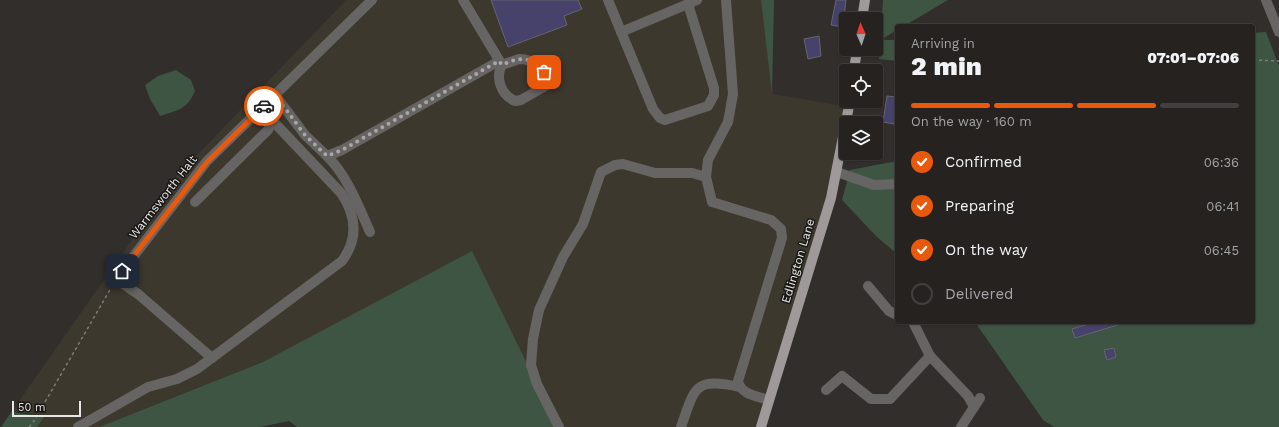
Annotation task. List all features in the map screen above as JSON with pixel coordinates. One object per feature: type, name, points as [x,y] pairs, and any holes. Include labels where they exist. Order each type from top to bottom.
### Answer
[{"type":"main road","points":[[863,12],[865,0]]},
{"type":"main road","name":"Edlington Lane","points":[[761,427],[829,205],[837,172],[849,108]]},
{"type":"street","name":"Warmsworth Halt","points":[[116,279],[207,162],[372,0]]},
{"type":"street","points":[[327,156],[501,63],[519,59],[532,61],[544,72],[547,85],[521,100],[512,100],[505,94],[499,82],[501,63],[463,0]]},
{"type":"street","points":[[608,0],[621,32],[653,109],[660,118],[670,119],[708,106],[714,95],[714,88],[693,2],[621,32]]},
{"type":"street","points":[[726,0],[733,94],[730,116],[708,160],[706,177],[712,202],[771,220],[781,229],[782,238],[738,380],[740,388]]},
{"type":"street","points":[[1266,0],[1279,32]]},
{"type":"street","points":[[275,95],[305,135],[335,164],[353,191],[370,232]]},
{"type":"street","points":[[78,427],[148,387],[183,377],[212,358],[342,261],[350,250],[354,238],[352,214],[348,204],[341,193],[270,118],[263,106]]},
{"type":"street","points":[[195,202],[268,130],[270,118]]},
{"type":"street","points":[[559,427],[537,384],[531,365],[533,339],[538,310],[563,257],[583,224],[600,172],[616,165],[623,164],[655,173],[692,174],[706,177]]},
{"type":"street","points":[[837,172],[874,185],[895,184]]},
{"type":"street","points":[[116,279],[138,294],[212,358]]},
{"type":"street","points":[[868,286],[889,311],[895,314]]},
{"type":"street","points":[[914,324],[930,356],[968,396],[974,407]]},
{"type":"street","points":[[826,390],[842,376],[871,399],[890,399],[930,356]]},
{"type":"street","points":[[681,427],[692,394],[700,385],[709,382],[740,388],[744,392],[769,400]]},
{"type":"street","points":[[961,427],[980,398]]},
{"type":"path","points":[[1255,60],[1279,60]]},
{"type":"path","points":[[29,427],[34,421],[116,279]]},
{"type":"shaded area","points":[[346,0],[761,0],[773,94],[839,105],[839,108],[849,108],[847,116],[839,116],[839,161],[761,427],[558,427],[263,362],[99,427],[37,427],[45,416],[12,411],[176,177]]},
{"type":"green space","points":[[761,0],[774,0],[772,94]]},
{"type":"green space","points":[[883,0],[948,0],[907,24],[895,24],[895,31],[883,38]]},
{"type":"green space","points":[[1266,32],[1279,66],[1279,427],[1054,427],[1043,420],[976,324],[1255,324],[1255,33]]},
{"type":"green space","points":[[883,40],[895,40],[895,61],[879,59],[879,56],[883,56]]},
{"type":"green space","points":[[176,70],[191,80],[195,91],[185,106],[160,116],[150,99],[145,85],[158,76]]},
{"type":"green space","points":[[895,161],[895,252],[876,236],[842,200],[850,170]]},
{"type":"green space","points":[[472,251],[558,427],[297,427],[289,421],[260,427],[99,427],[263,362]]},
{"type":"green space","points":[[12,411],[17,413],[45,416],[37,427],[1,427]]},
{"type":"building","points":[[491,0],[578,0],[582,9],[564,16],[567,25],[508,47]]},
{"type":"building","points":[[836,0],[846,0],[845,12],[839,12],[839,26],[831,25]]},
{"type":"building","points":[[819,36],[821,56],[808,59],[804,39]]},
{"type":"building","points":[[887,96],[895,97],[894,124],[883,122]]},
{"type":"building","points":[[1088,324],[1121,324],[1075,338],[1072,329]]},
{"type":"building","points":[[1114,348],[1116,357],[1107,360],[1104,350]]},
{"type":"way so far","points":[[264,106],[275,95],[305,135],[327,156],[342,150],[499,61],[502,65],[507,62],[524,59],[536,63],[544,72]]},
{"type":"route","points":[[122,271],[207,162],[264,106]]}]
